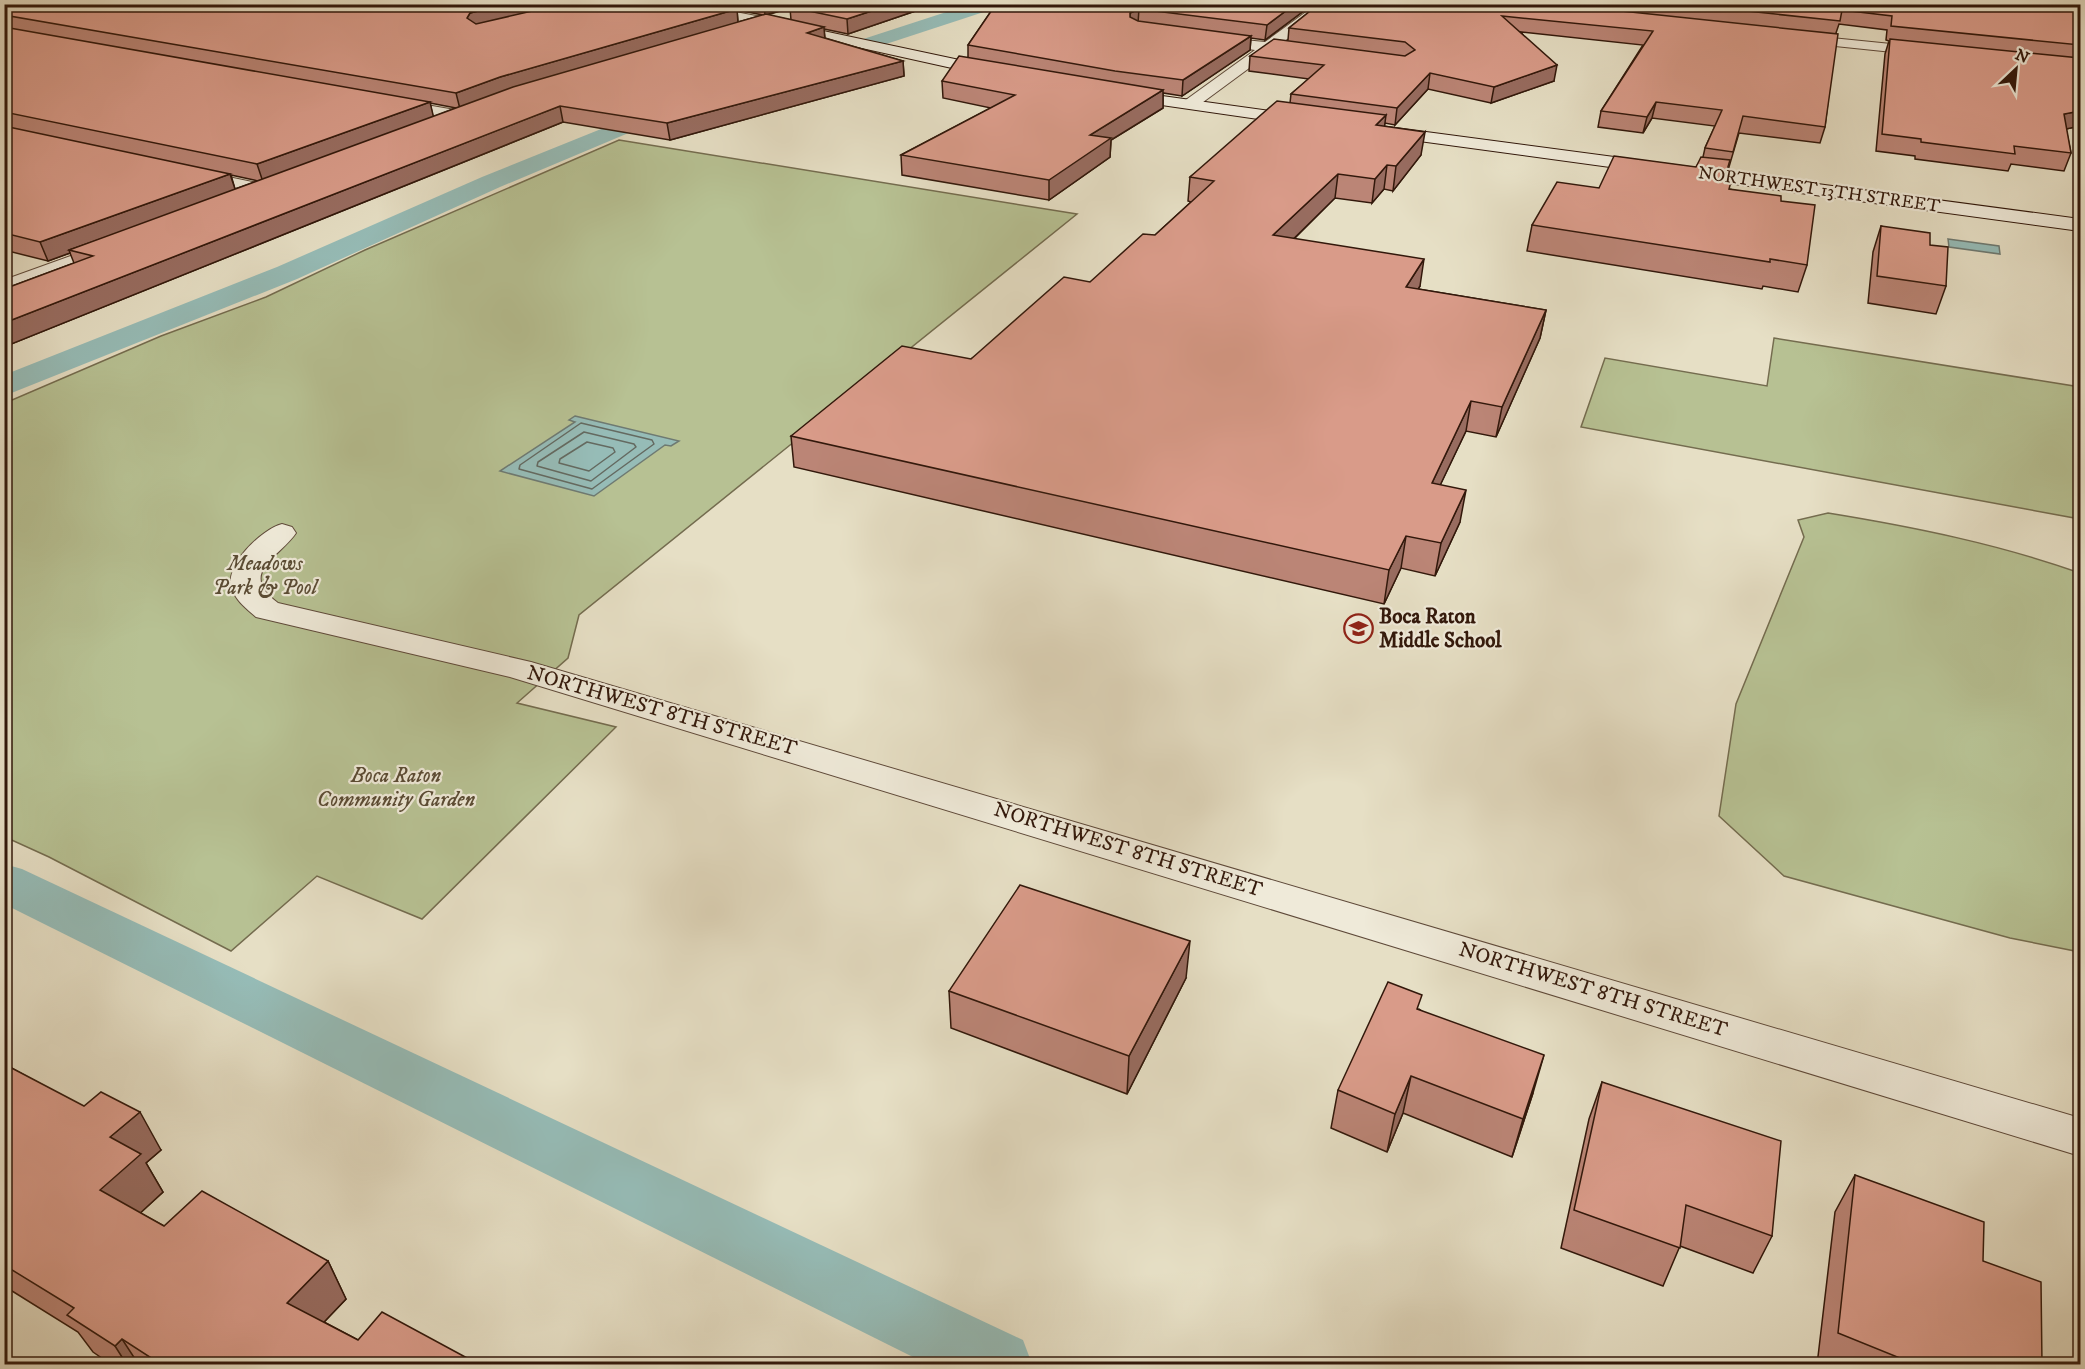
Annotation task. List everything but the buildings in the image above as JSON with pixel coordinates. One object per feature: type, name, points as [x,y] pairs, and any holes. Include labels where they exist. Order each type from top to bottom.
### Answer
[{"type":"street","points":[[670,4],[765,22],[892,51],[1011,69],[792,15],[728,4]]},
{"type":"street","points":[[1195,100],[1326,4]]},
{"type":"street","points":[[726,34],[792,15]]},
{"type":"street","points":[[1779,36],[1941,53]]},
{"type":"street","points":[[1196,38],[1325,55]]},
{"type":"street","points":[[1108,87],[1322,117]]},
{"type":"street","points":[[368,99],[461,116]]},
{"type":"street","points":[[428,128],[481,109]]},
{"type":"street","name":"NORTHWEST 13TH STREET","points":[[2080,212],[1369,123],[2080,225]]},
{"type":"street","points":[[174,171],[270,188],[231,202]]},
{"type":"street","points":[[6,286],[131,240]]},
{"type":"street","name":"NORTHWEST 8TH STREET","points":[[282,533],[257,554],[246,573],[245,586],[251,601],[267,610],[519,669],[2080,1137]]},
{"type":"green space","name":"Meadows Park & Pool","points":[[619,140],[1077,214],[579,615],[568,658],[517,703],[616,727],[422,919],[317,876],[231,951],[49,857],[5,837],[5,403],[161,336],[266,297],[365,250]]},
{"type":"green space","points":[[1774,338],[2080,387],[2080,519],[1581,427],[1605,358],[1767,386]]},
{"type":"green space","points":[[1828,513],[1956,537],[2018,553],[2080,573],[2080,952],[2010,938],[1784,876],[1719,816],[1736,704],[1804,537],[1798,520]]},
{"type":"water","points":[[1948,239],[1999,246],[2000,254],[1949,247]]},
{"type":"water","points":[[575,416],[679,441],[671,446],[665,445],[594,496],[500,471],[575,422],[569,420]]},
{"type":"waterway","points":[[818,60],[990,4]]},
{"type":"waterway","points":[[4,386],[287,273],[491,182],[668,108]]},
{"type":"waterway","points":[[4,882],[998,1364]]},
{"type":"place","name":"Boca Raton Middle School","points":[[1358,629]]},
{"type":"park label","name":"Boca Raton Community Garden","points":[[396,788]]}]
